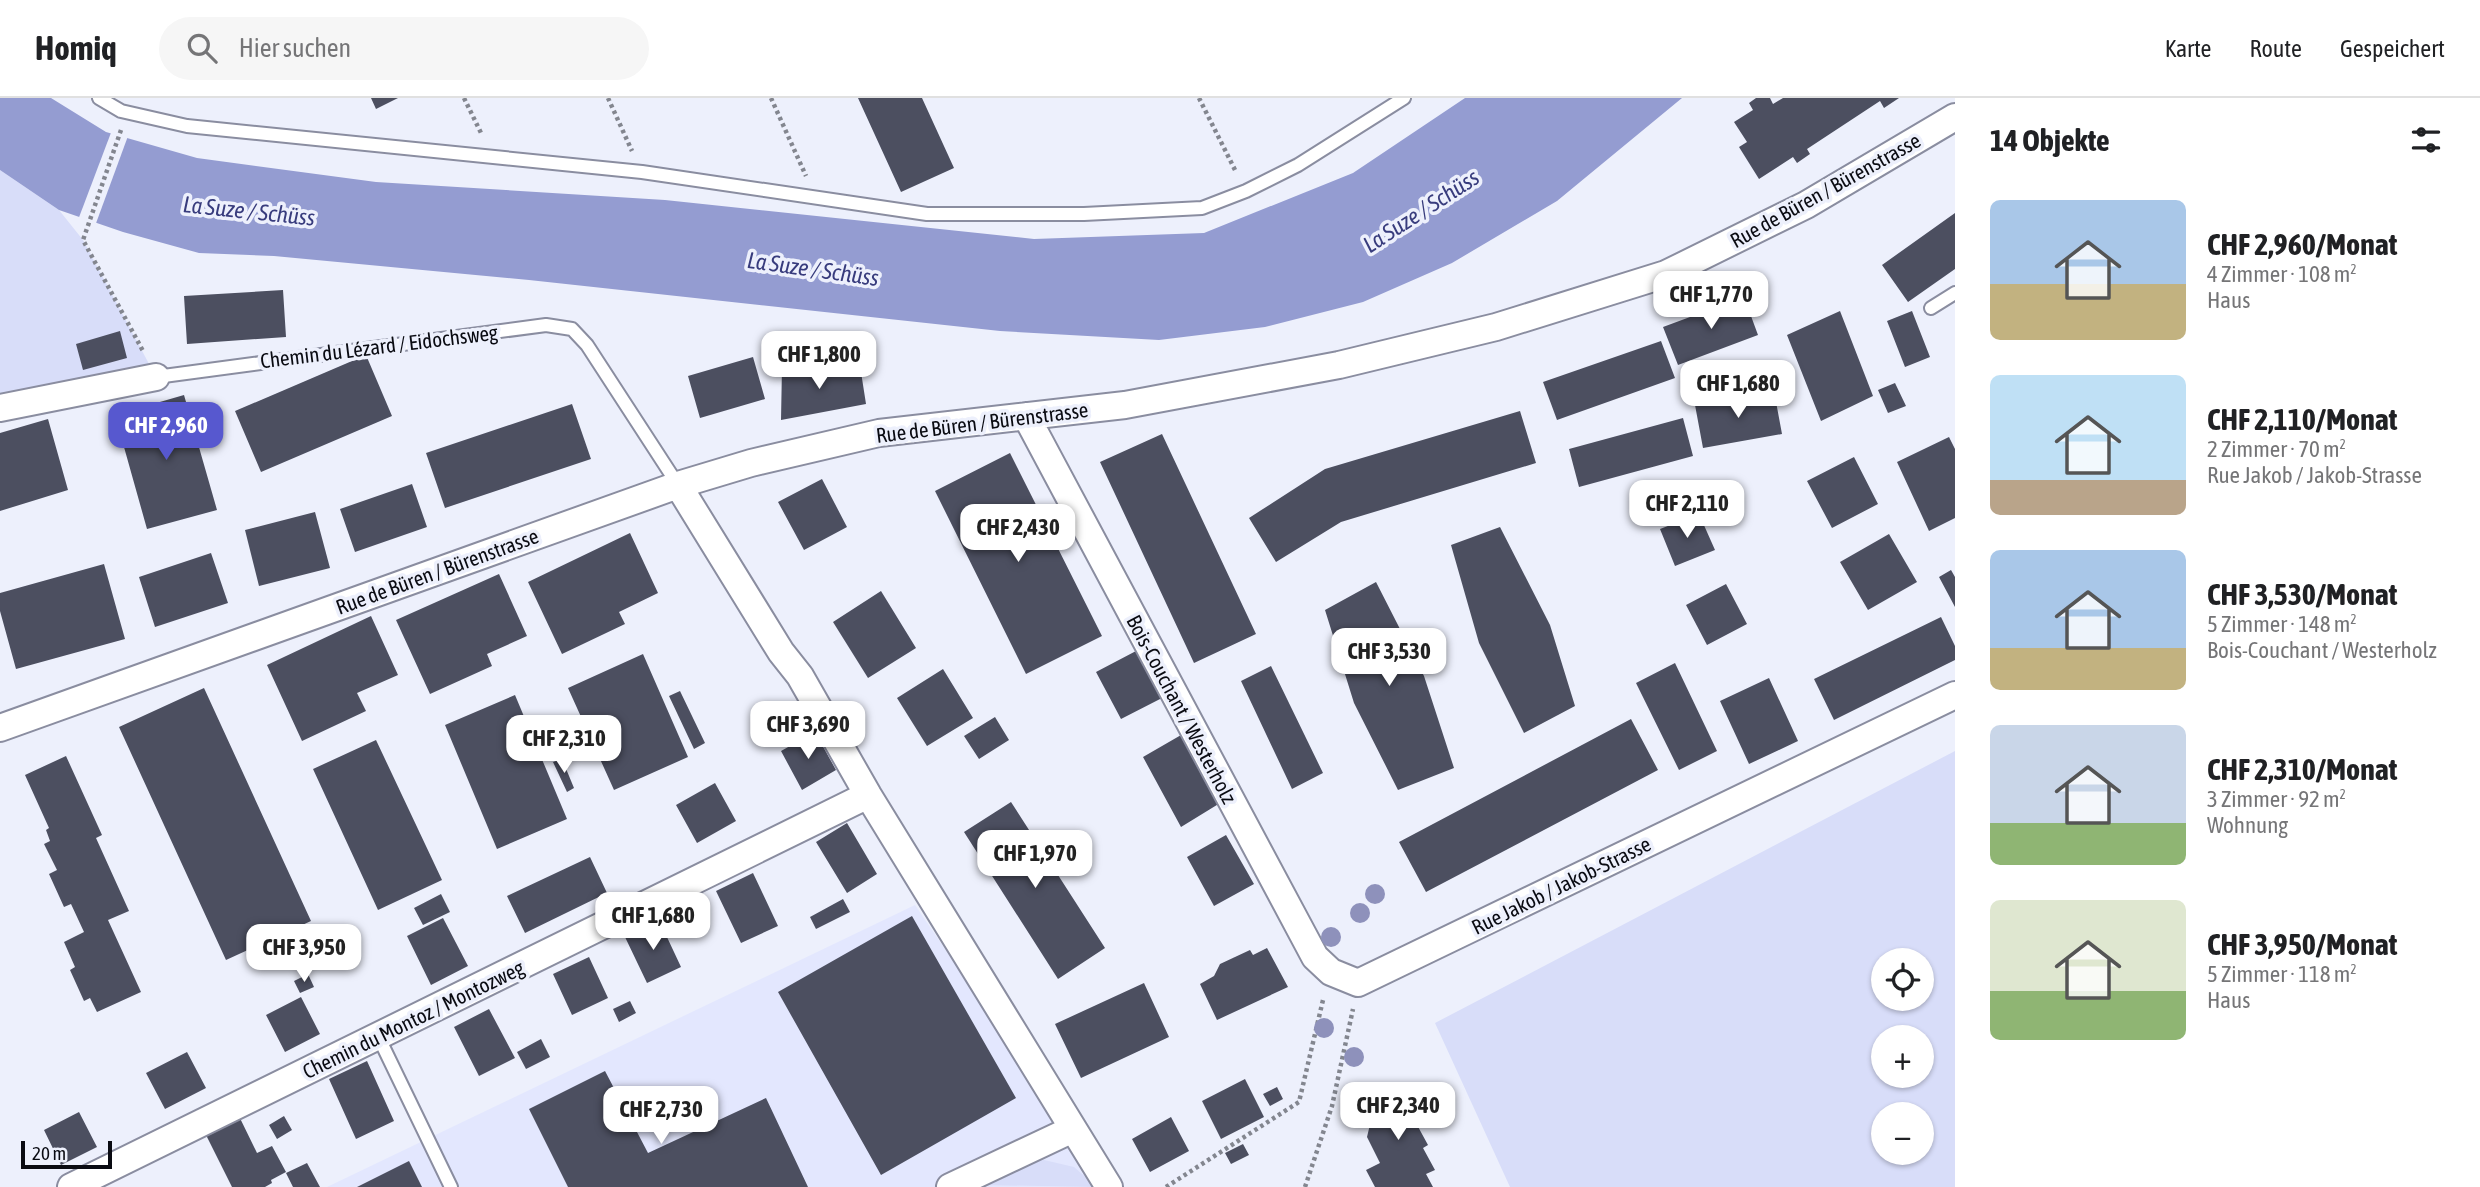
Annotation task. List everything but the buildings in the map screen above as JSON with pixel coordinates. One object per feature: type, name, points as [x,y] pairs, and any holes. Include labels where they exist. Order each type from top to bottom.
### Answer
[{"type":"street","name":"Rue de Büren / Bürenstrasse","points":[[0,728],[678,485],[781,455],[879,433],[1125,405],[1339,365],[1496,327],[1588,299],[1666,274],[1806,205],[1955,117]]},
{"type":"street","name":"Chemin du Lézard / Eidochsweg","points":[[0,408],[156,377]]},
{"type":"street","name":"Bois-Couchant / Westerholz","points":[[1026,416],[1315,957],[1331,972],[1358,983]]},
{"type":"street","points":[[678,485],[781,652],[800,676],[869,795],[1110,1187]]},
{"type":"street","name":"Rue Jakob / Jakob-Strasse","points":[[1358,983],[1955,695]]},
{"type":"street","name":"Chemin du Montoz / Montozweg","points":[[71,1187],[869,795]]},
{"type":"street","points":[[950,1187],[1073,1129]]},
{"type":"lane","points":[[99,98],[121,111],[187,126],[642,172],[815,195],[928,214],[1084,214],[1202,208],[1246,191],[1298,165],[1404,98]]},
{"type":"lane","points":[[1931,309],[1955,293]]},
{"type":"lane","name":"Chemin du Lézard / Eidochsweg","points":[[156,377],[199,369],[533,326],[567,327],[587,345],[678,485]]},
{"type":"lane","points":[[378,1036],[451,1187]]},
{"type":"path","points":[[464,98],[492,156]]},
{"type":"path","points":[[608,98],[642,172]]},
{"type":"path","points":[[771,98],[815,195]]},
{"type":"path","points":[[1199,98],[1246,191]]},
{"type":"path","points":[[121,132],[83,240],[156,377]]},
{"type":"path","points":[[1166,1187],[1299,1101],[1331,972]]},
{"type":"path","points":[[1305,1187],[1332,1106],[1358,983]]},
{"type":"shaded area","points":[[0,170],[59,210],[83,240],[156,377],[0,408]]},
{"type":"shaded area","points":[[1955,751],[1955,1187],[1510,1187],[1435,1023]]},
{"type":"shaded area","points":[[915,905],[1108,1187],[327,1187]]},
{"type":"shaded area","points":[[1044,1160],[1074,1167],[1097,1187],[982,1185],[1034,1161]]},
{"type":"water","name":"La Suze / Schüss","points":[[0,98],[51,98],[106,132],[197,158],[376,182],[665,200],[1034,239],[1204,233],[1353,173],[1465,98],[1682,98],[1557,201],[1452,263],[1363,302],[1265,327],[1159,340],[1000,331],[529,280],[274,256],[199,253],[123,232],[59,210],[0,170]]},
{"type":"pier","points":[[112,130],[128,136],[95,226],[78,220]]}]
